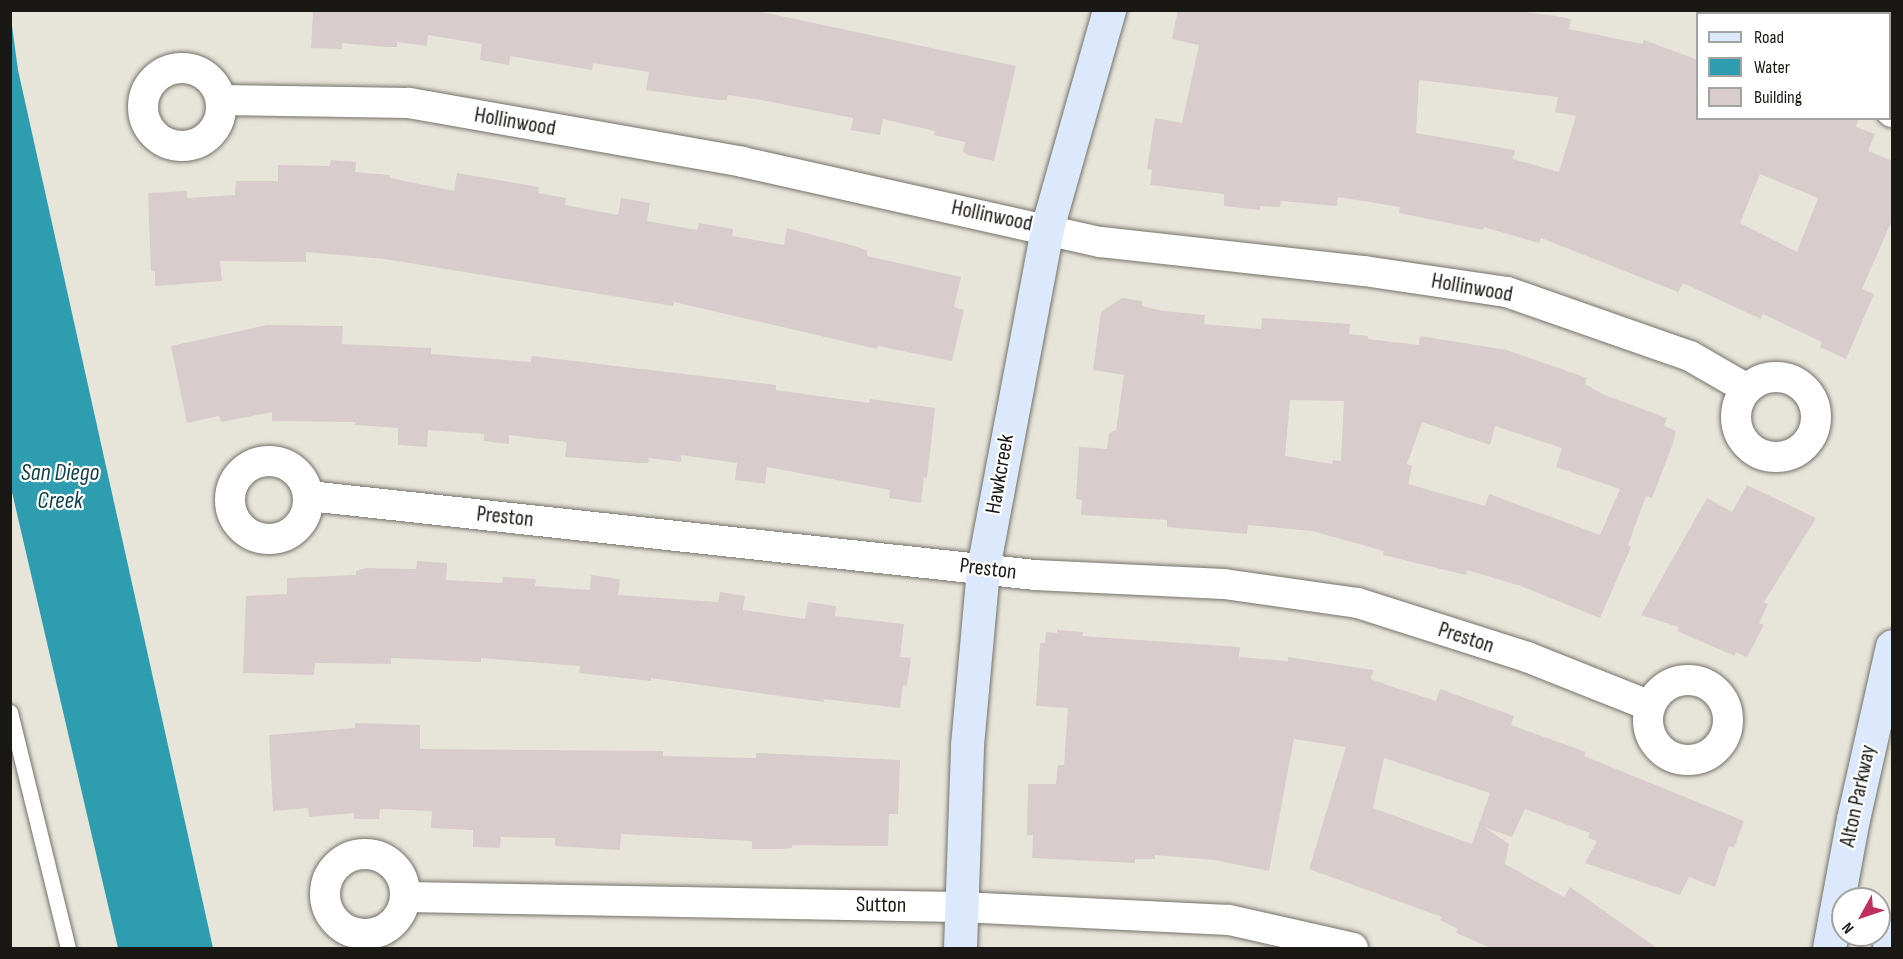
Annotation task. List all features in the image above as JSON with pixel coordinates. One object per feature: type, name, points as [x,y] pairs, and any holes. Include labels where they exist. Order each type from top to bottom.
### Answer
[{"type":"street","name":"Hawkcreek","points":[[960,948],[967,745],[983,568],[1047,228],[1108,10]]},
{"type":"street","name":"Hollinwood","points":[[222,100],[408,103],[742,162],[1047,228],[1101,242],[1364,271],[1507,292],[1690,356],[1747,389]]},
{"type":"street","name":"Preston","points":[[309,496],[1035,575],[1224,584],[1358,603],[1527,657],[1650,706]]},
{"type":"street","name":"Alton Parkway","points":[[1829,948],[1853,819],[1893,646]]},
{"type":"street","name":"Sutton","points":[[406,897],[961,907],[1229,920],[1353,948]]},
{"type":"street","points":[[1889,948],[1893,930]]},
{"type":"lane","points":[[10,712],[69,948]]},
{"type":"water","name":"San Diego Creek","points":[[10,11],[18,70],[213,948],[118,948],[11,488]]},
{"type":"building","points":[[313,10],[753,10],[1016,66],[994,161],[963,152],[965,142],[934,135],[935,131],[883,119],[880,135],[851,130],[853,118],[761,100],[728,95],[727,100],[718,100],[646,90],[649,72],[593,63],[592,70],[510,56],[509,65],[480,60],[482,44],[428,35],[427,46],[397,42],[397,47],[342,43],[342,49],[311,48]]},
{"type":"building","points":[[1178,10],[1510,10],[1571,19],[1569,29],[1642,44],[1644,40],[1696,59],[1696,120],[1858,120],[1856,127],[1875,134],[1868,151],[1893,161],[1893,218],[1862,289],[1874,294],[1846,359],[1820,347],[1822,342],[1763,314],[1761,319],[1683,283],[1678,292],[1541,238],[1539,243],[1484,227],[1483,230],[1399,213],[1400,207],[1338,197],[1337,206],[1281,201],[1280,207],[1260,206],[1260,210],[1224,206],[1224,194],[1150,185],[1152,170],[1147,169],[1155,118],[1182,123],[1199,45],[1172,39]],"holes":[[[1419,80],[1558,97],[1555,112],[1576,116],[1559,172],[1513,159],[1515,150],[1416,133]],[[1760,174],[1818,198],[1797,252],[1740,223]]]},
{"type":"building","points":[[331,160],[356,162],[355,172],[390,175],[390,178],[454,191],[457,173],[539,187],[538,193],[566,198],[565,205],[618,215],[621,198],[650,203],[647,221],[697,230],[699,223],[733,229],[732,236],[784,245],[787,228],[858,247],[867,251],[867,256],[961,277],[954,307],[964,310],[952,361],[878,346],[877,349],[674,302],[673,306],[385,259],[306,252],[306,262],[220,261],[222,281],[155,286],[155,271],[151,271],[148,193],[187,191],[187,198],[235,195],[236,181],[278,181],[278,165],[330,166]]},
{"type":"building","points":[[1122,298],[1142,301],[1142,306],[1163,311],[1205,315],[1204,324],[1261,329],[1262,318],[1350,324],[1349,334],[1368,336],[1368,339],[1419,345],[1420,336],[1507,350],[1587,378],[1585,384],[1602,394],[1667,418],[1664,426],[1676,431],[1652,498],[1646,496],[1628,545],[1631,547],[1600,618],[1521,586],[1467,570],[1466,575],[1383,555],[1384,551],[1312,531],[1248,525],[1247,534],[1167,527],[1167,520],[1081,515],[1082,500],[1076,499],[1079,447],[1107,449],[1109,433],[1116,430],[1124,375],[1093,370],[1101,312]],"holes":[[[1290,400],[1344,401],[1341,461],[1333,460],[1332,464],[1285,456]],[[1422,422],[1490,445],[1495,426],[1562,448],[1556,467],[1620,489],[1600,535],[1489,494],[1485,506],[1408,484],[1412,466],[1407,464]]]},
{"type":"building","points":[[267,325],[343,326],[342,344],[431,348],[431,354],[531,362],[532,356],[776,385],[776,390],[869,403],[870,399],[935,408],[927,478],[924,477],[921,503],[889,498],[890,490],[767,467],[765,484],[735,480],[737,463],[681,455],[681,462],[649,458],[648,463],[565,457],[567,442],[509,435],[509,444],[484,441],[484,434],[428,430],[427,447],[398,445],[398,428],[355,425],[356,422],[272,421],[272,412],[221,422],[219,416],[187,423],[171,346]]},
{"type":"building","points":[[1747,485],[1816,518],[1764,602],[1768,604],[1759,623],[1764,625],[1747,657],[1736,652],[1735,656],[1677,631],[1679,627],[1641,615],[1707,498],[1732,512]]},
{"type":"building","points":[[417,561],[447,563],[446,580],[502,583],[503,577],[536,579],[535,586],[590,590],[591,575],[620,579],[618,595],[718,602],[720,592],[745,596],[743,610],[805,619],[808,602],[836,606],[835,616],[904,624],[900,657],[911,658],[907,686],[903,685],[900,708],[824,699],[824,702],[651,678],[651,681],[579,673],[580,666],[481,658],[481,662],[391,658],[391,664],[315,663],[314,675],[243,673],[246,596],[287,594],[287,578],[356,575],[356,571],[366,568],[416,569]]},
{"type":"building","points":[[1057,630],[1083,632],[1082,636],[1240,647],[1239,657],[1288,661],[1288,657],[1373,670],[1371,679],[1390,686],[1436,701],[1440,689],[1514,716],[1511,725],[1586,752],[1584,756],[1744,821],[1734,848],[1729,846],[1715,887],[1689,877],[1680,895],[1585,863],[1597,841],[1588,838],[1590,833],[1525,809],[1512,837],[1484,827],[1509,844],[1505,864],[1564,897],[1570,887],[1657,948],[1491,948],[1456,933],[1458,929],[1440,920],[1442,917],[1309,869],[1346,747],[1294,739],[1269,871],[1215,860],[1155,855],[1155,859],[1135,859],[1135,863],[1032,858],[1033,835],[1027,835],[1028,784],[1056,784],[1058,765],[1064,765],[1068,708],[1036,706],[1040,643],[1045,643],[1046,632],[1057,633]],"holes":[[[1384,758],[1490,793],[1472,844],[1373,808]]]},
{"type":"building","points":[[355,723],[420,725],[420,749],[663,751],[663,756],[756,758],[756,753],[900,760],[898,814],[889,814],[888,846],[792,845],[792,848],[752,849],[752,841],[621,834],[620,850],[555,846],[555,838],[501,837],[500,848],[473,847],[473,830],[431,828],[432,811],[380,809],[379,819],[354,819],[354,813],[309,817],[308,808],[273,811],[269,735],[355,728]]}]
